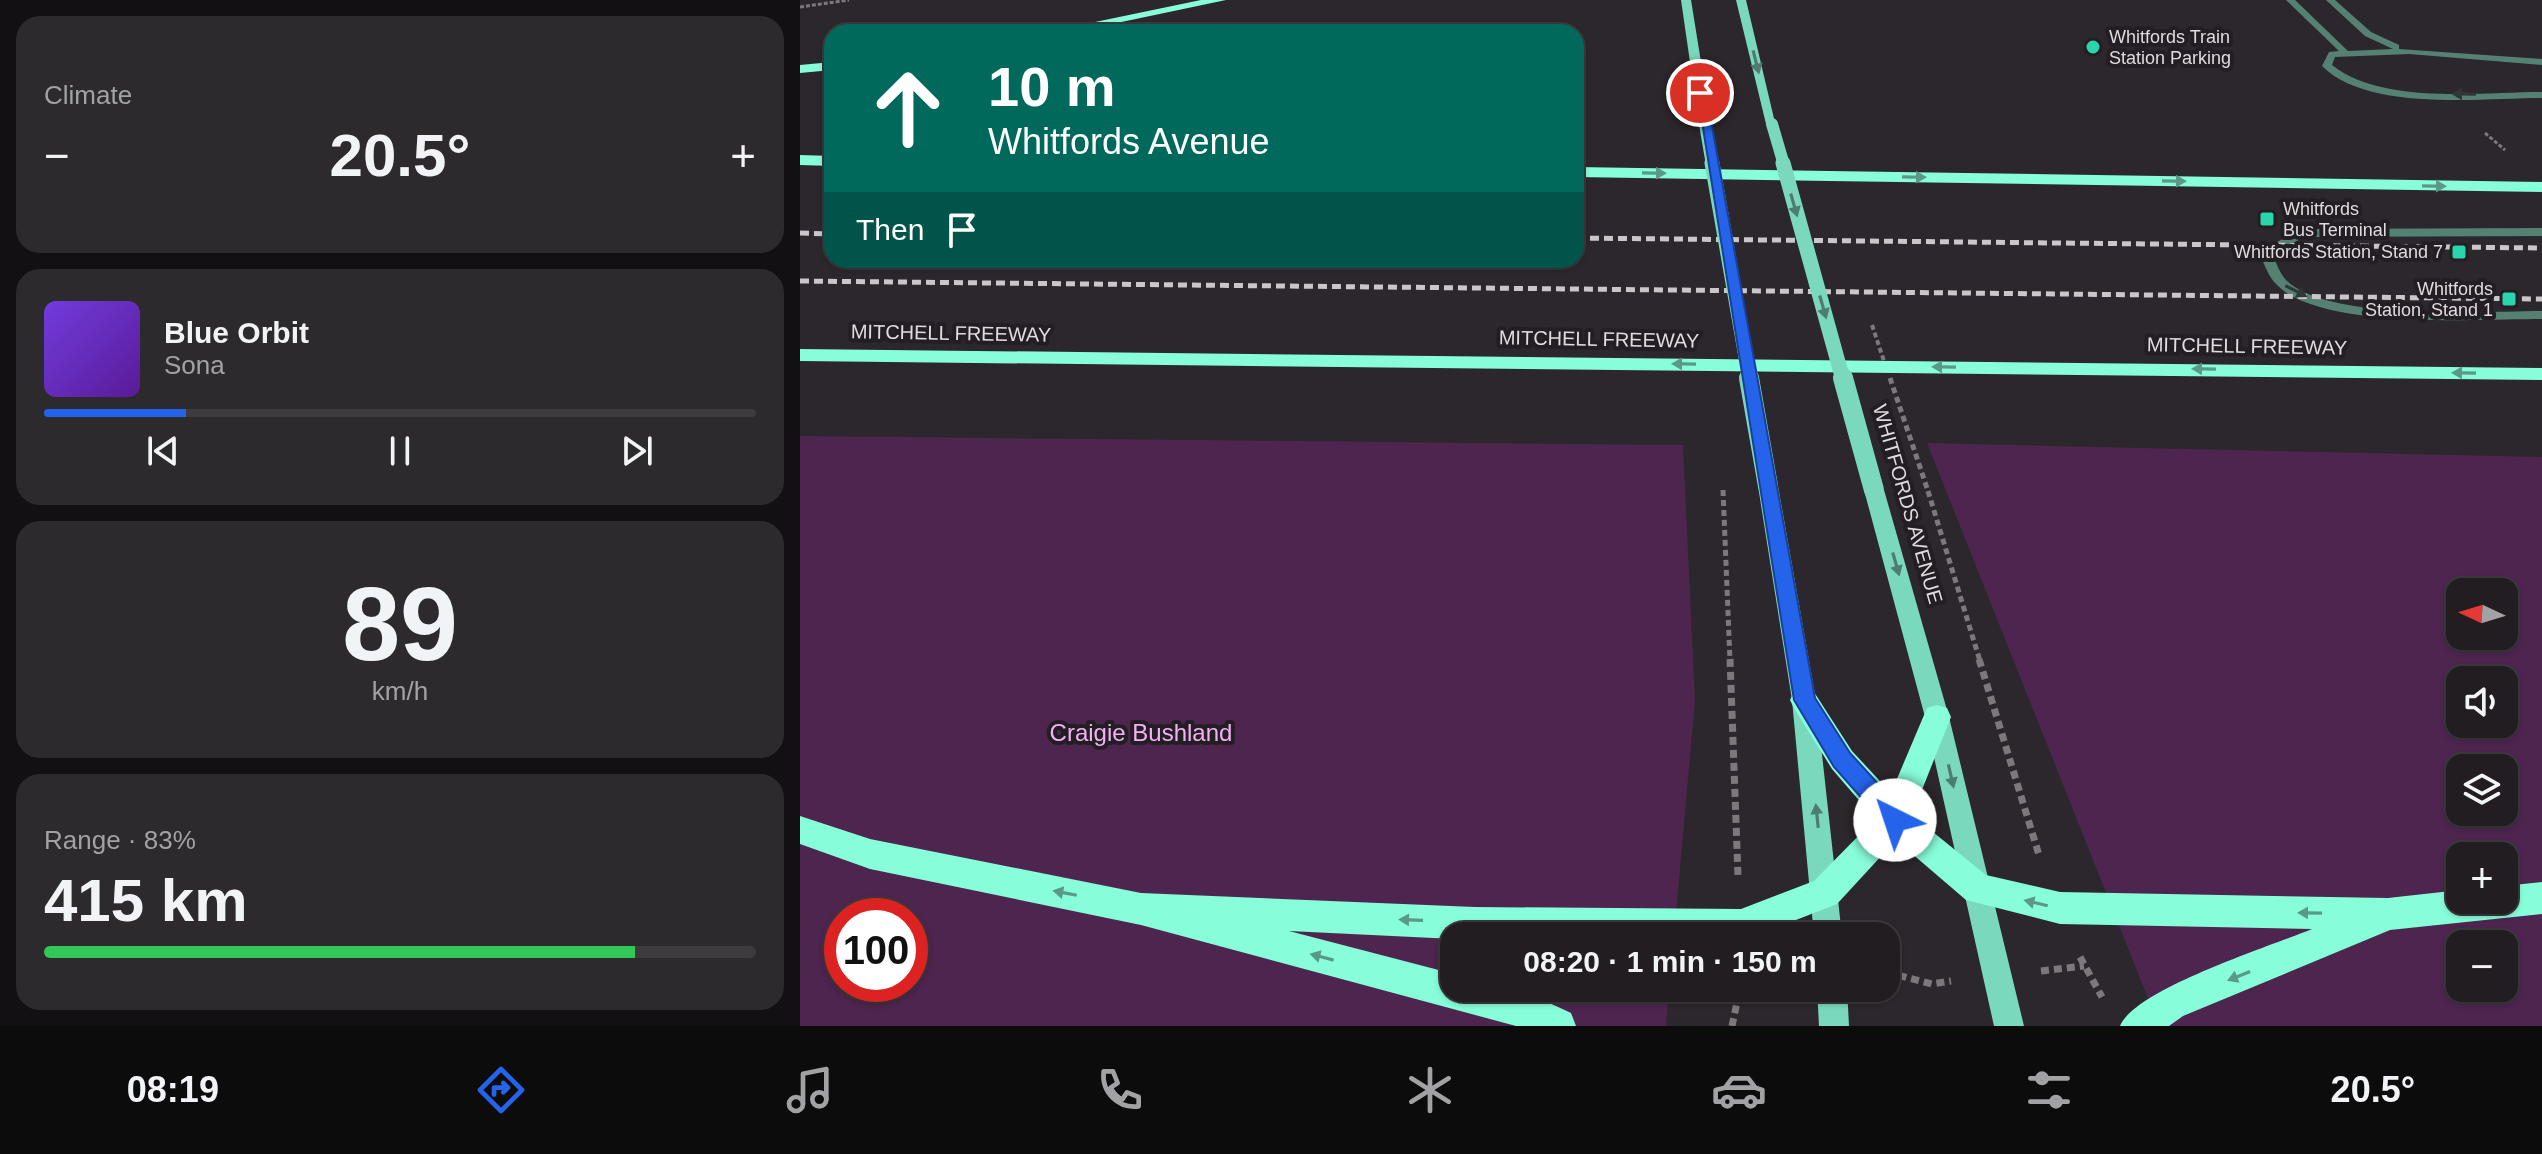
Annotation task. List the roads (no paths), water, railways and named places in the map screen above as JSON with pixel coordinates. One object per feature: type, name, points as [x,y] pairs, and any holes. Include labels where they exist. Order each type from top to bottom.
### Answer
[{"type":"highway","points":[[1096,24],[1220,0]]},
{"type":"highway","points":[[800,69],[824,67]]},
{"type":"highway","points":[[800,160],[824,161]]},
{"type":"highway","points":[[1584,172],[2542,187]]},
{"type":"highway","name":"MITCHELL FREEWAY","points":[[800,355],[2542,374]]},
{"type":"highway","points":[[1804,700],[1842,760],[1895,820],[1978,889],[2060,908],[2388,914],[2542,898]]},
{"type":"highway","points":[[1141,909],[1475,923],[1741,925],[1825,893],[1895,820],[1937,717]]},
{"type":"highway","points":[[800,830],[870,854],[1141,909],[1530,1012],[1558,1026]]},
{"type":"highway","points":[[2138,1026],[2171,1004],[2388,914]]},
{"type":"main road","points":[[1686,0],[1804,700],[1827,922]]},
{"type":"main road","name":"WHITFORDS AVENUE","points":[[1741,0],[1772,124],[1937,717],[2009,1026]]},
{"type":"main road","points":[[1833,1002],[1834,1026]]},
{"type":"lane","points":[[2290,0],[2344,51]]},
{"type":"lane","points":[[2330,0],[2368,34],[2409,51]]},
{"type":"lane","points":[[2542,62],[2409,51],[2344,51],[2332,54],[2328,59],[2332,72],[2343,80],[2373,90],[2542,95]]},
{"type":"lane","points":[[2542,232],[2302,233],[2275,248],[2267,257],[2280,282],[2288,287],[2319,302],[2352,310],[2542,315]]},
{"type":"railway","points":[[800,233],[824,234]]},
{"type":"railway","points":[[1584,238],[2542,248]]},
{"type":"railway","points":[[800,281],[2542,299]]},
{"type":"place","name":"Whitfords Train Station Parking","points":[[2093,47]]},
{"type":"place","name":"Whitfords Bus Terminal","points":[[2267,219]]},
{"type":"place","name":"Whitfords Station, Stand 7","points":[[2459,252]]},
{"type":"place","name":"Whitfords Station, Stand 1","points":[[2509,299]]},
{"type":"park label","name":"Craigie Bushland","points":[[1141,733]]}]
